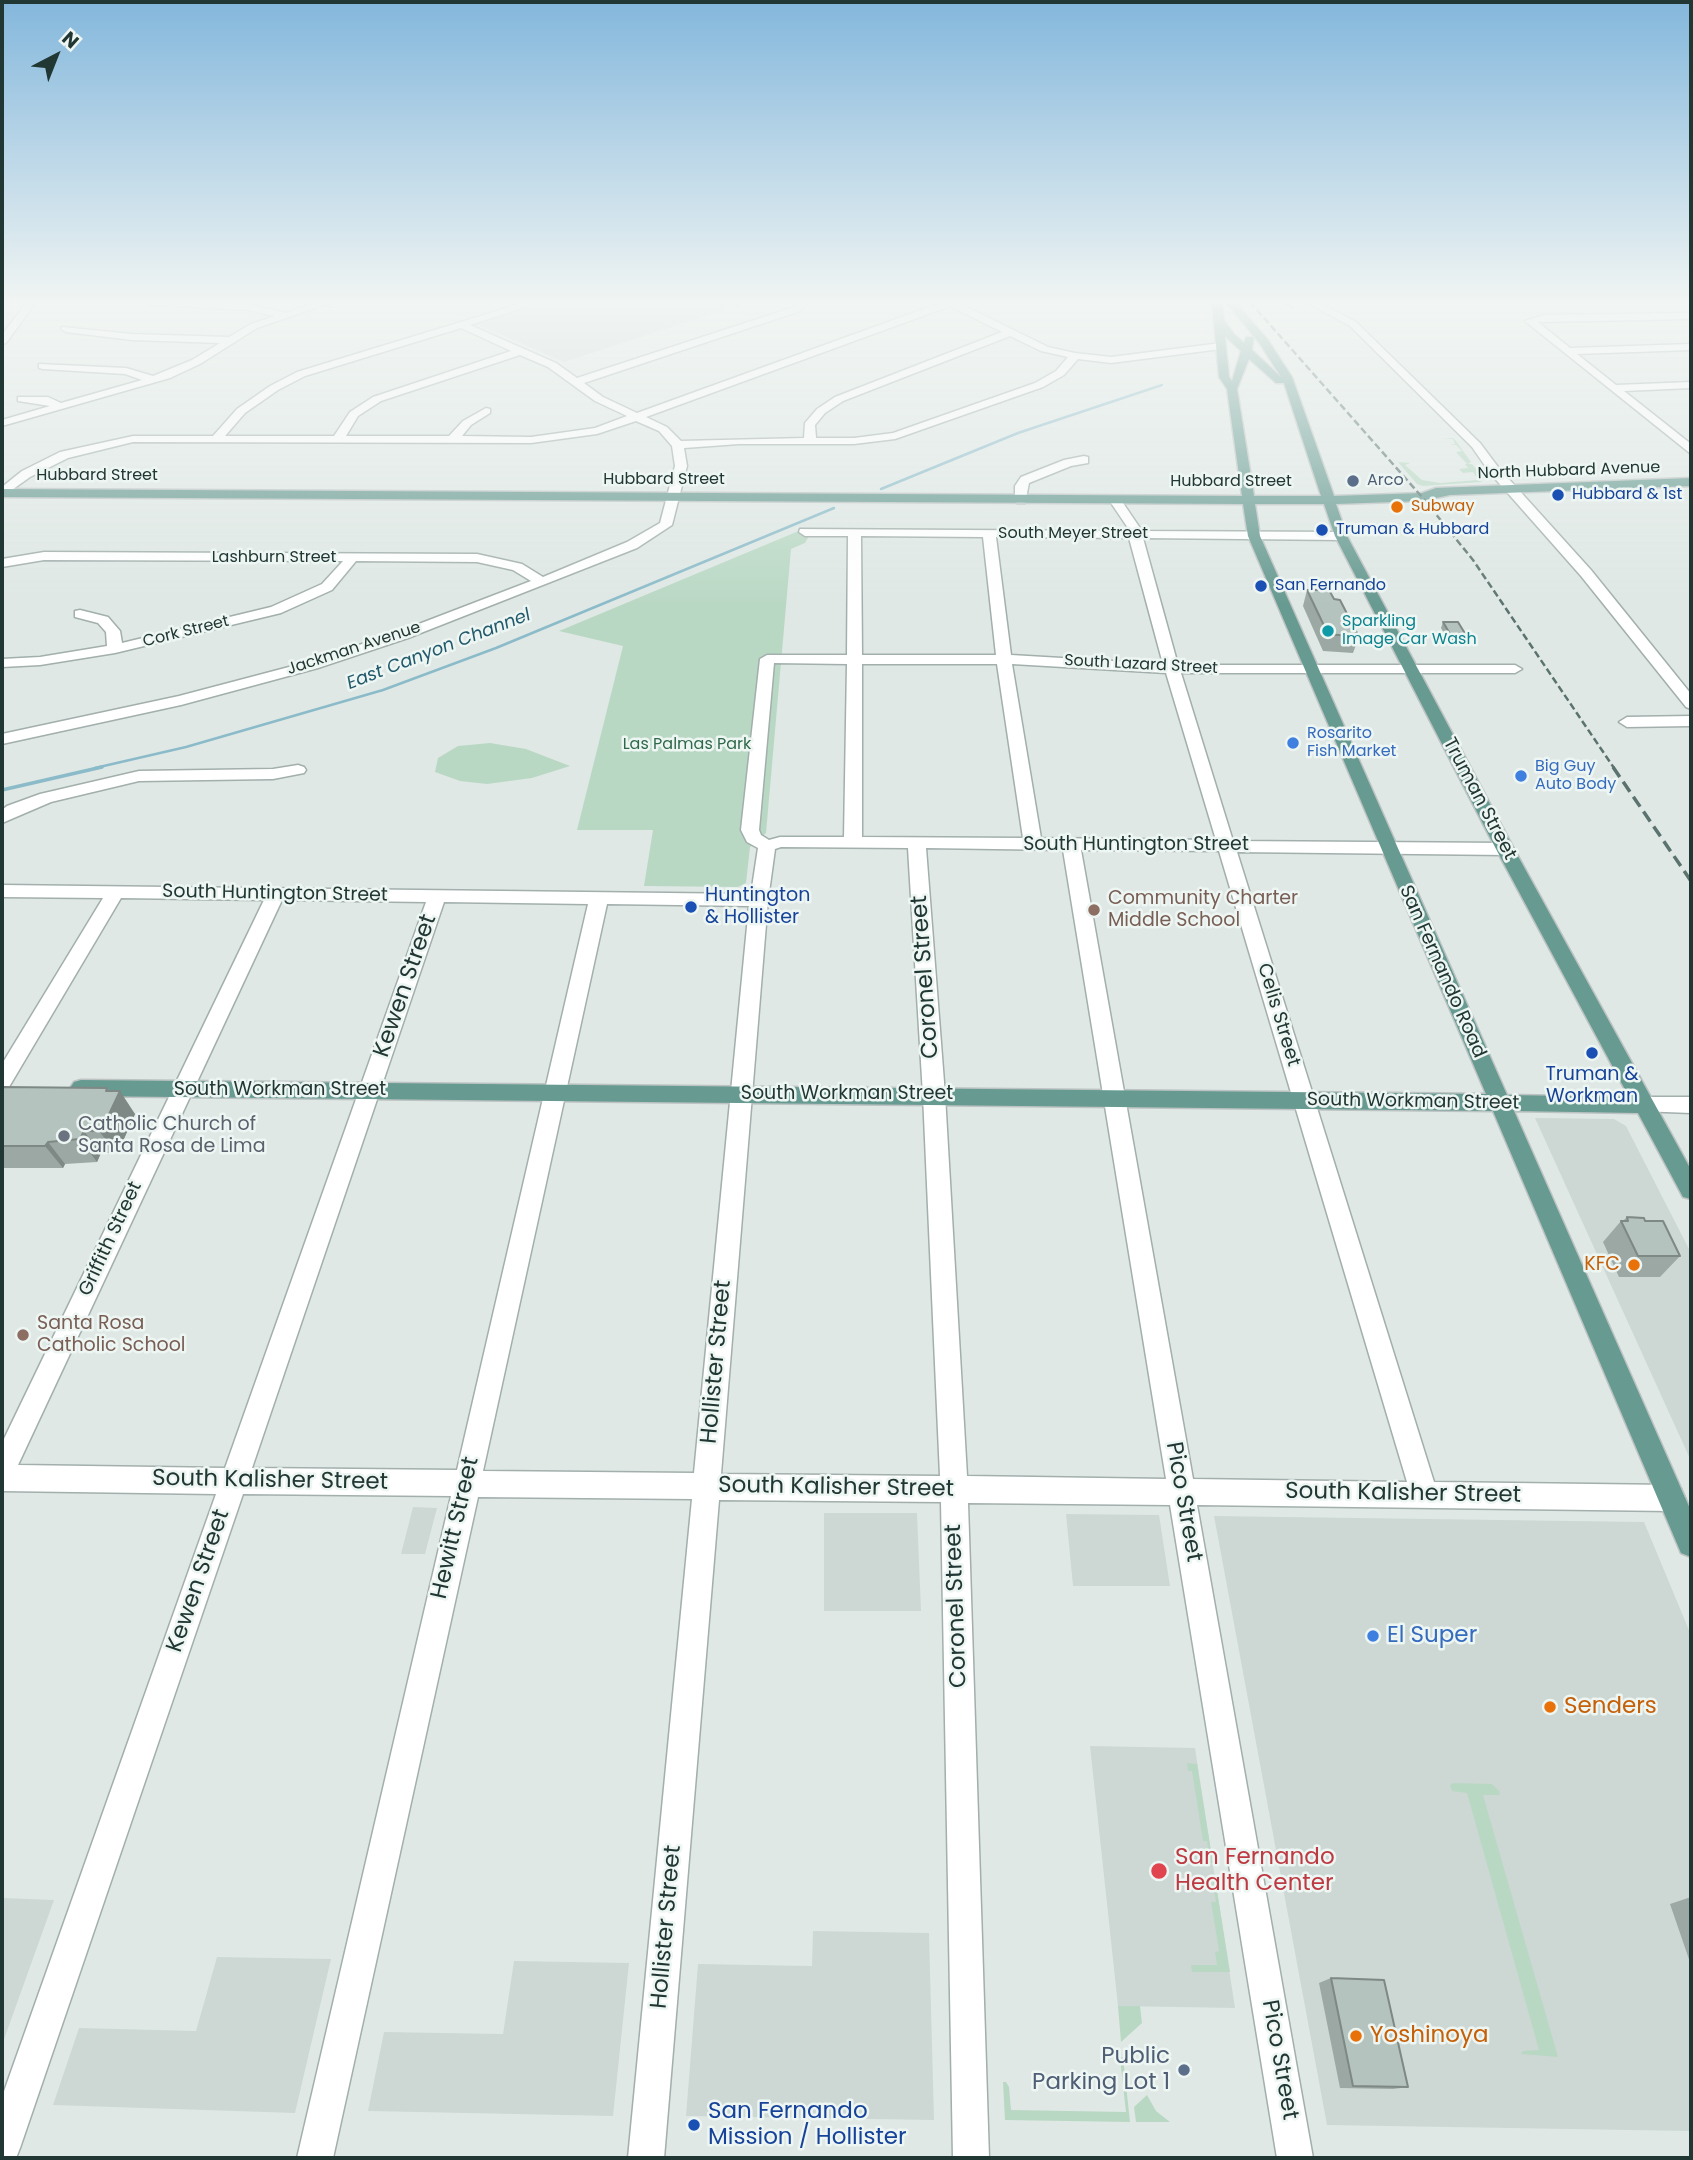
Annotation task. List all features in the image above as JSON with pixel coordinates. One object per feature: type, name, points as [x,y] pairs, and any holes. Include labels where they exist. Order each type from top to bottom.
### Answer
[{"type":"main road","name":"San Fernando Road","points":[[1237,403],[1247,500],[1254,536],[1691,1544]]},
{"type":"main road","name":"Truman Street","points":[[1295,403],[1341,536],[1505,849],[1691,1190]]},
{"type":"main road","name":"North Hubbard Avenue","points":[[1419,494],[1691,482]]},
{"type":"main road","name":"Hubbard Street","points":[[2,493],[1021,500],[1348,500],[1419,494]]},
{"type":"main road","name":"South Workman Street","points":[[57,1088],[934,1095],[1647,1105]]},
{"type":"street","points":[[50,403],[60,407]]},
{"type":"street","points":[[2,423],[75,403]]},
{"type":"street","points":[[217,438],[241,411],[253,403]]},
{"type":"street","points":[[338,439],[354,414],[372,403]]},
{"type":"street","points":[[608,403],[663,429],[678,445],[872,440],[912,431],[990,403]]},
{"type":"street","points":[[2,493],[45,463],[85,448],[111,442],[159,437],[556,438],[597,431],[675,403]]},
{"type":"street","points":[[810,441],[809,425],[821,411],[833,403]]},
{"type":"street","points":[[1433,403],[1476,445],[1510,489],[1586,573],[1691,704]]},
{"type":"street","points":[[1634,403],[1691,450]]},
{"type":"street","points":[[453,439],[467,422],[485,411]]},
{"type":"street","points":[[1665,428],[1678,428]]},
{"type":"street","name":"Jackman Avenue","points":[[2,739],[181,700],[313,664],[403,635],[632,545],[666,525],[681,466],[678,445]]},
{"type":"street","points":[[1021,500],[1021,486],[1025,480],[1068,463],[1084,460]]},
{"type":"street","name":"Celis Street","points":[[1115,500],[1136,530],[1172,669],[1424,1494]]},
{"type":"street","name":"South Meyer Street","points":[[805,533],[1341,536]]},
{"type":"street","points":[[853,842],[855,533]]},
{"type":"street","points":[[989,534],[1004,660],[1033,844]]},
{"type":"street","name":"Lashburn Street","points":[[2,563],[44,556],[477,558],[517,567],[542,582]]},
{"type":"street","name":"Cork Street","points":[[2,663],[115,649],[276,610],[327,587],[352,558]]},
{"type":"street","points":[[80,614],[103,620],[113,631],[115,649]]},
{"type":"street","name":"South Lazard Street","points":[[767,846],[752,837],[750,830],[767,659],[1043,660],[1172,669],[1515,669]]},
{"type":"street","points":[[1627,722],[1691,721]]},
{"type":"street","points":[[2,818],[13,810],[46,797],[139,776],[273,774],[298,770]]},
{"type":"street","name":"South Huntington Street","points":[[767,846],[780,842],[853,842],[1505,849]]},
{"type":"street","name":"Coronel Street","points":[[917,844],[934,1095],[954,1489],[971,2158]]},
{"type":"street","name":"Pico Street","points":[[1071,845],[1296,2158]]},
{"type":"street","name":"Hollister Street","points":[[646,2158],[758,900],[767,846]]},
{"type":"street","name":"South Huntington Street","points":[[2,891],[758,900]]},
{"type":"street","points":[[6,1086],[117,892]]},
{"type":"street","name":"Griffith Street","points":[[2,1471],[276,894]]},
{"type":"street","name":"Kewen Street","points":[[2,2148],[437,896]]},
{"type":"street","name":"Hewitt Street","points":[[315,2158],[598,898]]},
{"type":"street","name":"South Workman Street","points":[[1647,1105],[1691,1105]]},
{"type":"street","name":"South Kalisher Street","points":[[2,1478],[1671,1497]]},
{"type":"shaded area","points":[[1535,1118],[1614,1119],[1626,1126],[1691,1253],[1691,1461]]},
{"type":"shaded area","points":[[413,1507],[437,1508],[425,1554],[401,1554]]},
{"type":"shaded area","points":[[824,1513],[917,1513],[921,1611],[824,1611]]},
{"type":"shaded area","points":[[1066,1514],[1159,1515],[1170,1586],[1073,1586]]},
{"type":"shaded area","points":[[1214,1516],[1644,1522],[1691,1635],[1691,2131],[1327,2125]]},
{"type":"shaded area","name":"San Fernando Health Center","points":[[1090,1746],[1195,1748],[1235,2008],[1118,2006]]},
{"type":"shaded area","points":[[2,1898],[54,1900],[2,2045]]},
{"type":"shaded area","points":[[813,1931],[929,1933],[934,2120],[686,2116],[698,1964],[812,1966]]},
{"type":"shaded area","points":[[217,1957],[331,1959],[295,2113],[53,2105],[79,2028],[196,2031]]},
{"type":"shaded area","points":[[514,1961],[629,1963],[613,2116],[368,2111],[384,2032],[503,2034]]},
{"type":"green space","points":[[1443,438],[1453,438],[1456,441],[1471,462],[1468,464],[1472,464],[1484,478],[1481,482],[1423,486],[1417,484],[1398,462],[1410,463],[1405,465],[1422,480],[1440,483],[1478,480],[1473,472],[1463,473],[1459,469],[1468,468],[1456,452],[1462,451],[1456,445],[1450,445],[1455,444],[1453,439]]},
{"type":"green space","name":"Las Palmas Park","points":[[801,530],[808,538],[805,543],[791,549],[766,833],[750,847],[746,883],[738,887],[644,886],[653,830],[577,830],[623,646],[559,631]]},
{"type":"green space","points":[[490,743],[526,749],[570,766],[532,778],[487,784],[460,781],[435,772],[438,758],[458,746]]},
{"type":"green space","points":[[1187,1763],[1197,1764],[1213,1863],[1210,1863],[1207,1841],[1203,1841],[1192,1771],[1188,1771]]},
{"type":"green space","points":[[1492,1784],[1499,1791],[1500,1795],[1483,1795],[1558,2057],[1521,2054],[1523,2051],[1539,2050],[1467,1793],[1452,1791],[1450,1785]]},
{"type":"green space","points":[[1215,1878],[1230,1972],[1192,1972],[1191,1965],[1217,1965],[1215,1952],[1219,1951],[1211,1902],[1216,1902],[1212,1879]]},
{"type":"green space","points":[[1118,2006],[1140,2006],[1142,2023],[1121,2042]]},
{"type":"green space","points":[[1123,2057],[1130,2122],[1005,2120],[1003,2082],[1009,2087],[1011,2110],[1126,2112],[1120,2058]]},
{"type":"green space","points":[[1147,2095],[1156,2111],[1170,2122],[1136,2122],[1134,2107]]},
{"type":"building","points":[[1307,590],[1329,590],[1334,599],[1340,600],[1359,637],[1328,634]]},
{"type":"building","points":[[1443,622],[1458,622],[1469,640],[1453,639]]},
{"type":"building","points":[[2,1087],[107,1088],[106,1091],[120,1091],[99,1131],[84,1131],[80,1139],[48,1142],[45,1146],[2,1146]]},
{"type":"building","points":[[1627,1217],[1663,1221],[1680,1256],[1638,1256],[1621,1221],[1628,1221]]},
{"type":"building","name":"Yoshinoya","points":[[1331,1978],[1384,1980],[1408,2087],[1353,2086]]},
{"type":"waterway","name":"East Canyon Channel","points":[[881,489],[1018,433],[1109,403]]},
{"type":"waterway","name":"East Canyon Channel","points":[[95,768],[186,747],[383,690],[496,648],[834,508]]},
{"type":"waterway","name":"East Canyon Channel","points":[[2,790],[102,767]]},
{"type":"railway","points":[[1339,403],[1473,560],[1614,768]]},
{"type":"railway","points":[[1613,767],[1691,881]]},
{"type":"place","name":"Arco","points":[[1353,481]]},
{"type":"place","name":"Hubbard & 1st","points":[[1558,495]]},
{"type":"place","name":"Subway","points":[[1397,507]]},
{"type":"place","name":"Truman & Hubbard","points":[[1322,530]]},
{"type":"place","name":"San Fernando","points":[[1261,586]]},
{"type":"place","name":"Sparkling Image Car Wash","points":[[1328,631]]},
{"type":"place","name":"Rosarito Fish Market","points":[[1293,743]]},
{"type":"place","name":"Big Guy Auto Body","points":[[1521,776]]},
{"type":"place","name":"Huntington & Hollister","points":[[691,907]]},
{"type":"place","name":"Community Charter Middle School","points":[[1094,910]]},
{"type":"place","name":"Truman & Workman","points":[[1592,1053]]},
{"type":"place","name":"Catholic Church of Santa Rosa de Lima","points":[[64,1136]]},
{"type":"place","name":"KFC","points":[[1634,1265]]},
{"type":"place","name":"Santa Rosa Catholic School","points":[[23,1335]]},
{"type":"place","name":"El Super","points":[[1373,1636]]},
{"type":"place","name":"Senders","points":[[1550,1707]]},
{"type":"place","name":"San Fernando Health Center","points":[[1159,1871]]},
{"type":"place","name":"Yoshinoya","points":[[1356,2036]]},
{"type":"place","name":"Public Parking Lot 1","points":[[1184,2070]]},
{"type":"place","name":"San Fernando Mission / Hollister","points":[[694,2125]]}]
